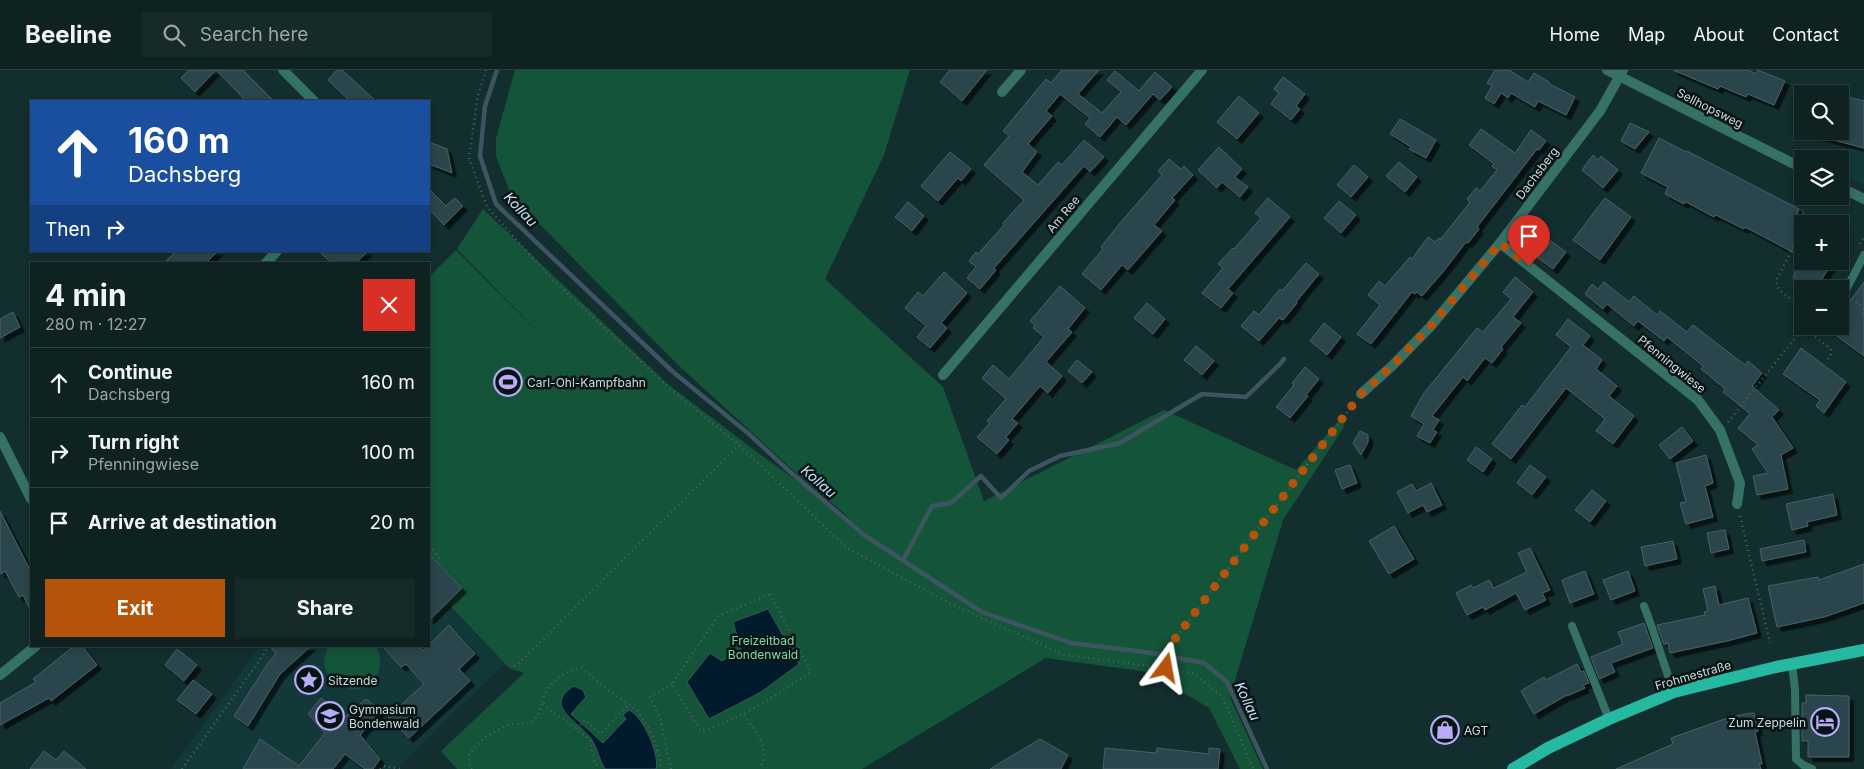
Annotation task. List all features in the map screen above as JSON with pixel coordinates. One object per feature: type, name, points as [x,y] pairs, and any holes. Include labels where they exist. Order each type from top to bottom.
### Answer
[{"type":"main road","name":"Frohmestraße","points":[[1513,769],[1548,748],[1609,719],[1674,692],[1792,664],[1864,650]]},
{"type":"street","points":[[283,70],[313,100]]},
{"type":"street","points":[[1002,92],[1021,70]]},
{"type":"street","name":"Am Ree","points":[[943,375],[1202,70]]},
{"type":"street","name":"Sellhopsweg","points":[[1607,70],[1622,74],[1794,164]]},
{"type":"street","name":"Dachsberg","points":[[1361,394],[1430,327],[1500,243],[1600,111],[1622,74]]},
{"type":"street","points":[[1849,192],[1864,199]]},
{"type":"street","name":"Pfenningwiese","points":[[1500,243],[1698,400],[1720,430],[1740,483],[1737,504]]},
{"type":"street","points":[[267,262],[277,252]]},
{"type":"street","points":[[0,437],[30,495]]},
{"type":"street","points":[[0,674],[35,647]]},
{"type":"lane","points":[[1849,287],[1864,255]]},
{"type":"lane","points":[[1644,606],[1674,692]]},
{"type":"lane","points":[[1572,626],[1609,719]]},
{"type":"lane","points":[[1792,664],[1795,698],[1796,759],[1812,769]]},
{"type":"path","points":[[486,70],[478,95],[469,158],[487,207],[552,279],[666,386],[739,445],[847,548],[956,608],[1065,656],[1166,668],[1194,674],[1223,697],[1253,769]]},
{"type":"path","points":[[1804,205],[1800,212],[1807,215]]},
{"type":"path","points":[[1794,245],[1776,281],[1779,290],[1794,301]]},
{"type":"path","points":[[1849,295],[1864,307],[1862,315]]},
{"type":"path","points":[[1720,430],[1797,335]]},
{"type":"path","points":[[1813,335],[1831,349],[1831,354],[1826,363]]},
{"type":"path","points":[[1166,668],[1168,648],[1361,394]]},
{"type":"path","points":[[514,666],[739,445]]},
{"type":"path","points":[[1737,504],[1770,643]]},
{"type":"path","points":[[430,547],[442,560]]},
{"type":"path","points":[[671,769],[660,718],[650,697],[672,684],[718,616],[770,594],[811,672],[744,714],[701,732],[672,684]]},
{"type":"path","points":[[182,769],[262,658],[266,650],[265,647]]},
{"type":"path","points":[[472,769],[470,768],[469,754],[485,737],[507,725],[531,723],[538,715],[542,702],[553,681],[569,671],[582,668],[603,686],[637,710],[652,734],[660,759],[660,769]]},
{"type":"path","points":[[542,702],[554,714],[579,726],[590,740],[598,769]]},
{"type":"path","points":[[579,726],[585,720],[600,734],[629,704]]},
{"type":"path","points":[[744,714],[761,739],[765,750],[764,761],[760,769]]},
{"type":"path","points":[[380,769],[384,766],[400,769]]},
{"type":"shaded area","points":[[1864,92],[1864,185],[1849,178],[1849,154]]},
{"type":"shaded area","name":"Gymnasium Bondenwald","points":[[449,606],[504,664],[396,769],[171,769],[258,649],[257,647],[430,647],[430,615],[434,619]]},
{"type":"shaded area","points":[[768,609],[799,664],[761,692],[709,719],[687,682],[710,653],[722,661],[741,649],[733,622]]},
{"type":"shaded area","points":[[574,686],[583,690],[586,697],[571,714],[603,743],[626,719],[623,715],[629,710],[640,720],[653,746],[657,763],[656,769],[605,769],[592,740],[562,708],[561,701],[565,694]]},
{"type":"green space","name":"Freizeitbad Bondenwald","points":[[515,70],[910,70],[884,155],[825,279],[943,387],[984,501],[1164,410],[1296,470],[1342,417],[1344,427],[1283,520],[1230,697],[1263,769],[1240,769],[1209,708],[1148,672],[1046,658],[862,769],[457,769],[441,751],[524,673],[509,668],[449,605],[434,619],[430,614],[430,276],[456,250],[550,344],[457,249],[483,209],[669,385],[761,455],[853,521],[794,471],[676,363],[511,195],[496,156],[496,138]]},
{"type":"green space","points":[[329,647],[377,647],[380,656],[380,666],[378,673],[371,683],[361,688],[350,689],[340,686],[331,679],[326,670],[324,659]]},
{"type":"building","points":[[189,70],[216,70],[195,92],[181,78]]},
{"type":"building","points":[[216,70],[243,70],[273,100],[245,100]]},
{"type":"building","points":[[337,70],[342,70],[375,100],[349,100],[328,80]]},
{"type":"building","points":[[950,70],[987,70],[962,101],[940,82]]},
{"type":"building","points":[[1062,70],[1099,70],[1078,94],[1102,113],[1121,92],[1107,80],[1115,71],[1139,91],[1155,72],[1172,87],[1160,100],[1153,94],[1126,125],[1117,117],[1100,137],[1085,124],[1090,118],[1060,94],[1046,111],[1052,116],[1028,144],[1037,152],[1022,172],[1038,185],[1058,162],[1062,165],[1084,140],[1104,157],[1090,172],[1084,166],[994,268],[996,270],[980,289],[967,278],[976,267],[969,261],[976,252],[978,254],[1024,200],[984,165],[1009,136],[1003,131],[1046,79],[1051,83]]},
{"type":"building","points":[[1495,70],[1509,70],[1528,82],[1534,73],[1548,83],[1575,97],[1566,115],[1538,101],[1535,107],[1511,93],[1508,98],[1501,93],[1494,104],[1485,98],[1492,86],[1487,83]]},
{"type":"building","points":[[1673,70],[1748,70],[1756,74],[1758,70],[1785,81],[1774,105],[1748,94],[1746,97],[1720,86],[1718,89]]},
{"type":"building","points":[[1283,77],[1305,94],[1296,106],[1300,109],[1291,120],[1271,104],[1279,93],[1274,89]]},
{"type":"building","points":[[1239,96],[1259,113],[1237,139],[1217,122]]},
{"type":"building","points":[[1849,97],[1864,101],[1864,148],[1833,140],[1849,140]]},
{"type":"building","points":[[1400,119],[1436,140],[1426,158],[1409,149],[1411,147],[1390,134]]},
{"type":"building","points":[[1630,123],[1649,132],[1635,149],[1621,141]]},
{"type":"building","points":[[1481,129],[1515,153],[1531,130],[1546,141],[1539,150],[1537,149],[1477,227],[1479,229],[1468,243],[1466,242],[1443,272],[1422,296],[1417,292],[1415,294],[1412,292],[1371,344],[1357,334],[1380,305],[1368,295],[1379,281],[1385,286],[1410,257],[1412,259],[1428,237],[1435,242],[1439,238],[1441,239],[1470,202],[1467,199],[1476,188],[1480,191],[1497,170],[1492,166],[1494,164],[1469,145]]},
{"type":"building","points":[[1659,138],[1799,209],[1797,215],[1794,215],[1794,253],[1745,227],[1744,229],[1716,215],[1714,217],[1686,202],[1684,204],[1665,194],[1668,187],[1641,173]]},
{"type":"building","points":[[430,142],[447,149],[452,173],[430,164]]},
{"type":"building","points":[[1219,147],[1242,169],[1235,177],[1248,187],[1240,197],[1222,182],[1217,188],[1198,170]]},
{"type":"building","points":[[950,152],[971,169],[961,181],[958,178],[938,201],[921,186]]},
{"type":"building","points":[[1593,155],[1598,160],[1601,156],[1618,170],[1603,188],[1582,170]]},
{"type":"building","points":[[1169,159],[1181,169],[1184,166],[1193,175],[1172,198],[1175,200],[1154,225],[1162,231],[1128,270],[1122,265],[1101,290],[1082,274],[1103,249],[1101,247],[1120,223],[1162,175],[1158,171]]},
{"type":"building","points":[[1399,162],[1417,177],[1405,192],[1386,176]]},
{"type":"building","points":[[1354,165],[1368,177],[1351,197],[1337,185]]},
{"type":"building","points":[[430,190],[446,206],[455,198],[463,206],[444,225],[430,210]]},
{"type":"building","points":[[1268,198],[1290,217],[1228,289],[1233,293],[1221,308],[1202,293],[1223,268],[1218,264],[1261,218],[1255,213]]},
{"type":"building","points":[[1605,198],[1631,217],[1600,260],[1573,240]]},
{"type":"building","points":[[1339,201],[1356,215],[1341,233],[1324,218]]},
{"type":"building","points":[[908,202],[924,216],[912,231],[895,217]]},
{"type":"building","points":[[1551,241],[1566,252],[1553,269],[1538,258]]},
{"type":"building","points":[[175,252],[217,252],[207,262],[165,262]]},
{"type":"building","points":[[320,252],[367,252],[357,262],[330,262]]},
{"type":"building","points":[[1306,263],[1319,274],[1283,320],[1279,318],[1259,341],[1241,326],[1254,311],[1259,315],[1280,289],[1282,291]]},
{"type":"building","points":[[1796,270],[1828,270],[1821,280],[1793,279]]},
{"type":"building","points":[[944,272],[967,293],[941,323],[947,328],[930,348],[917,337],[926,326],[905,308],[918,292],[923,296]]},
{"type":"building","points":[[1515,277],[1533,292],[1513,317],[1521,323],[1501,347],[1503,349],[1492,363],[1485,358],[1467,381],[1463,377],[1432,416],[1439,420],[1433,430],[1437,432],[1430,443],[1417,436],[1424,424],[1411,416],[1424,393],[1477,328],[1483,332],[1511,299],[1503,292]]},
{"type":"building","points":[[1604,282],[1629,302],[1634,296],[1657,315],[1660,311],[1687,332],[1693,325],[1745,365],[1748,361],[1762,373],[1752,386],[1779,410],[1772,417],[1793,448],[1781,455],[1788,489],[1757,495],[1753,476],[1768,473],[1752,449],[1758,445],[1738,428],[1750,414],[1723,392],[1725,389],[1701,369],[1703,366],[1667,337],[1664,341],[1638,321],[1634,326],[1607,304],[1603,309],[1585,294],[1592,284],[1598,289]]},
{"type":"building","points":[[1864,282],[1864,356],[1835,335],[1849,335],[1849,303]]},
{"type":"building","points":[[1060,286],[1085,308],[1068,329],[1072,332],[1046,362],[1062,376],[1048,393],[1040,386],[1012,419],[1018,423],[1006,437],[1009,440],[997,454],[977,437],[990,423],[987,421],[1006,399],[982,378],[993,365],[1009,379],[1044,337],[1033,328],[1035,325],[1030,321]]},
{"type":"building","points":[[1147,303],[1165,319],[1153,334],[1134,318]]},
{"type":"building","points":[[13,312],[20,327],[0,338],[0,319]]},
{"type":"building","points":[[1568,319],[1590,336],[1583,345],[1602,360],[1596,369],[1617,386],[1609,396],[1634,416],[1613,444],[1596,431],[1605,419],[1566,388],[1511,459],[1492,444],[1522,405],[1525,407],[1571,347],[1556,335]]},
{"type":"building","points":[[1324,323],[1341,337],[1327,355],[1310,341]]},
{"type":"building","points":[[1196,346],[1214,361],[1202,375],[1184,360]]},
{"type":"building","points":[[1801,348],[1846,382],[1824,413],[1816,406],[1820,400],[1783,374]]},
{"type":"building","points":[[1077,360],[1092,372],[1082,383],[1068,371]]},
{"type":"building","points":[[1305,367],[1319,379],[1290,418],[1276,407],[1294,385],[1292,383]]},
{"type":"building","points":[[1682,427],[1693,441],[1670,459],[1659,445]]},
{"type":"building","points":[[1360,431],[1368,435],[1368,442],[1361,455],[1353,443]]},
{"type":"building","points":[[1476,447],[1492,459],[1483,472],[1467,460]]},
{"type":"building","points":[[1706,455],[1713,483],[1705,486],[1713,517],[1686,524],[1680,503],[1686,502],[1676,463]]},
{"type":"building","points":[[1350,465],[1357,483],[1342,489],[1335,470]]},
{"type":"building","points":[[1530,465],[1546,477],[1532,495],[1517,483]]},
{"type":"building","points":[[1431,483],[1442,505],[1427,512],[1423,505],[1408,513],[1397,492],[1412,484],[1416,491]]},
{"type":"building","points":[[1592,490],[1606,501],[1590,522],[1575,510]]},
{"type":"building","points":[[1833,494],[1837,515],[1807,522],[1808,526],[1792,530],[1786,504]]},
{"type":"building","points":[[0,511],[30,570],[30,609],[23,595],[19,597],[5,571],[0,574]]},
{"type":"building","points":[[1394,526],[1414,559],[1389,574],[1369,541]]},
{"type":"building","points":[[1725,530],[1729,549],[1711,553],[1707,533]]},
{"type":"building","points":[[1804,540],[1806,552],[1762,561],[1760,549]]},
{"type":"building","points":[[1673,541],[1677,559],[1645,566],[1641,547]]},
{"type":"building","points":[[1530,548],[1550,590],[1542,593],[1546,600],[1525,610],[1516,593],[1485,610],[1483,607],[1467,615],[1456,593],[1471,585],[1473,588],[1489,580],[1494,588],[1527,572],[1518,553]]},
{"type":"building","points":[[430,555],[462,588],[430,619]]},
{"type":"building","points":[[1864,564],[1864,603],[1824,617],[1777,627],[1768,586],[1818,577],[1819,580]]},
{"type":"building","points":[[1585,571],[1594,594],[1570,603],[1562,580]]},
{"type":"building","points":[[1628,571],[1635,591],[1611,600],[1603,580]]},
{"type":"building","points":[[1715,586],[1719,605],[1748,598],[1757,633],[1670,653],[1668,643],[1664,644],[1657,625],[1705,615],[1704,612],[1708,611],[1703,589]]},
{"type":"building","points":[[1644,623],[1653,648],[1611,663],[1615,672],[1599,679],[1591,657],[1623,644],[1618,632]]},
{"type":"building","points":[[449,625],[475,654],[459,669],[470,681],[409,738],[388,717],[424,684],[406,664],[401,667],[383,647],[419,647],[423,651],[430,647],[430,644]]},
{"type":"building","points":[[73,647],[83,647],[97,665],[51,701],[49,698],[0,725],[0,703],[36,682],[33,679]]},
{"type":"building","points":[[271,647],[310,647],[280,674],[248,726],[234,716],[268,663],[276,654]]},
{"type":"building","points":[[177,649],[197,665],[184,681],[165,665]]},
{"type":"building","points":[[1577,664],[1581,672],[1584,671],[1589,683],[1583,685],[1585,688],[1567,695],[1534,714],[1521,691],[1544,677],[1546,680]]},
{"type":"building","points":[[193,680],[212,694],[196,714],[177,700]]},
{"type":"building","name":"Zum Zeppelin","points":[[1806,695],[1849,696],[1849,757],[1808,757],[1808,741],[1802,741],[1802,703],[1806,703]]},
{"type":"building","points":[[321,698],[345,717],[366,699],[381,711],[360,735],[380,759],[373,769],[365,769],[345,754],[333,769],[243,769],[260,739],[299,766],[325,733],[308,714]]},
{"type":"building","points":[[1754,713],[1758,731],[1755,732],[1762,764],[1759,764],[1761,769],[1616,769],[1673,744],[1671,738],[1730,717]]},
{"type":"building","points":[[1040,739],[1068,755],[1061,769],[990,769]]},
{"type":"building","points":[[1105,748],[1156,753],[1157,748],[1209,754],[1209,748],[1220,749],[1218,769],[1103,769]]},
{"type":"building","points":[[44,751],[56,760],[64,751],[86,769],[30,769]]},
{"type":"waterway","name":"Kollau","points":[[497,70],[485,106],[480,156],[496,204],[672,371],[749,434],[864,535],[982,612],[1071,643],[1145,652],[1204,663],[1227,682],[1267,769]]},
{"type":"waterway","points":[[903,560],[932,506],[951,503],[981,476],[1001,498],[1029,471],[1060,456],[1120,443],[1202,394],[1246,397],[1284,359]]},
{"type":"place","name":"Carl-Ohl-Kampfbahn","points":[[508,382]]},
{"type":"place","name":"Sitzende","points":[[309,680]]},
{"type":"place","name":"Gymnasium Bondenwald","points":[[330,716]]},
{"type":"place","name":"Zum Zeppelin","points":[[1825,722]]},
{"type":"place","name":"AGT","points":[[1445,730]]},
{"type":"route","points":[[1166,668],[1168,648],[1361,394],[1430,327],[1500,243],[1529,266]]}]
